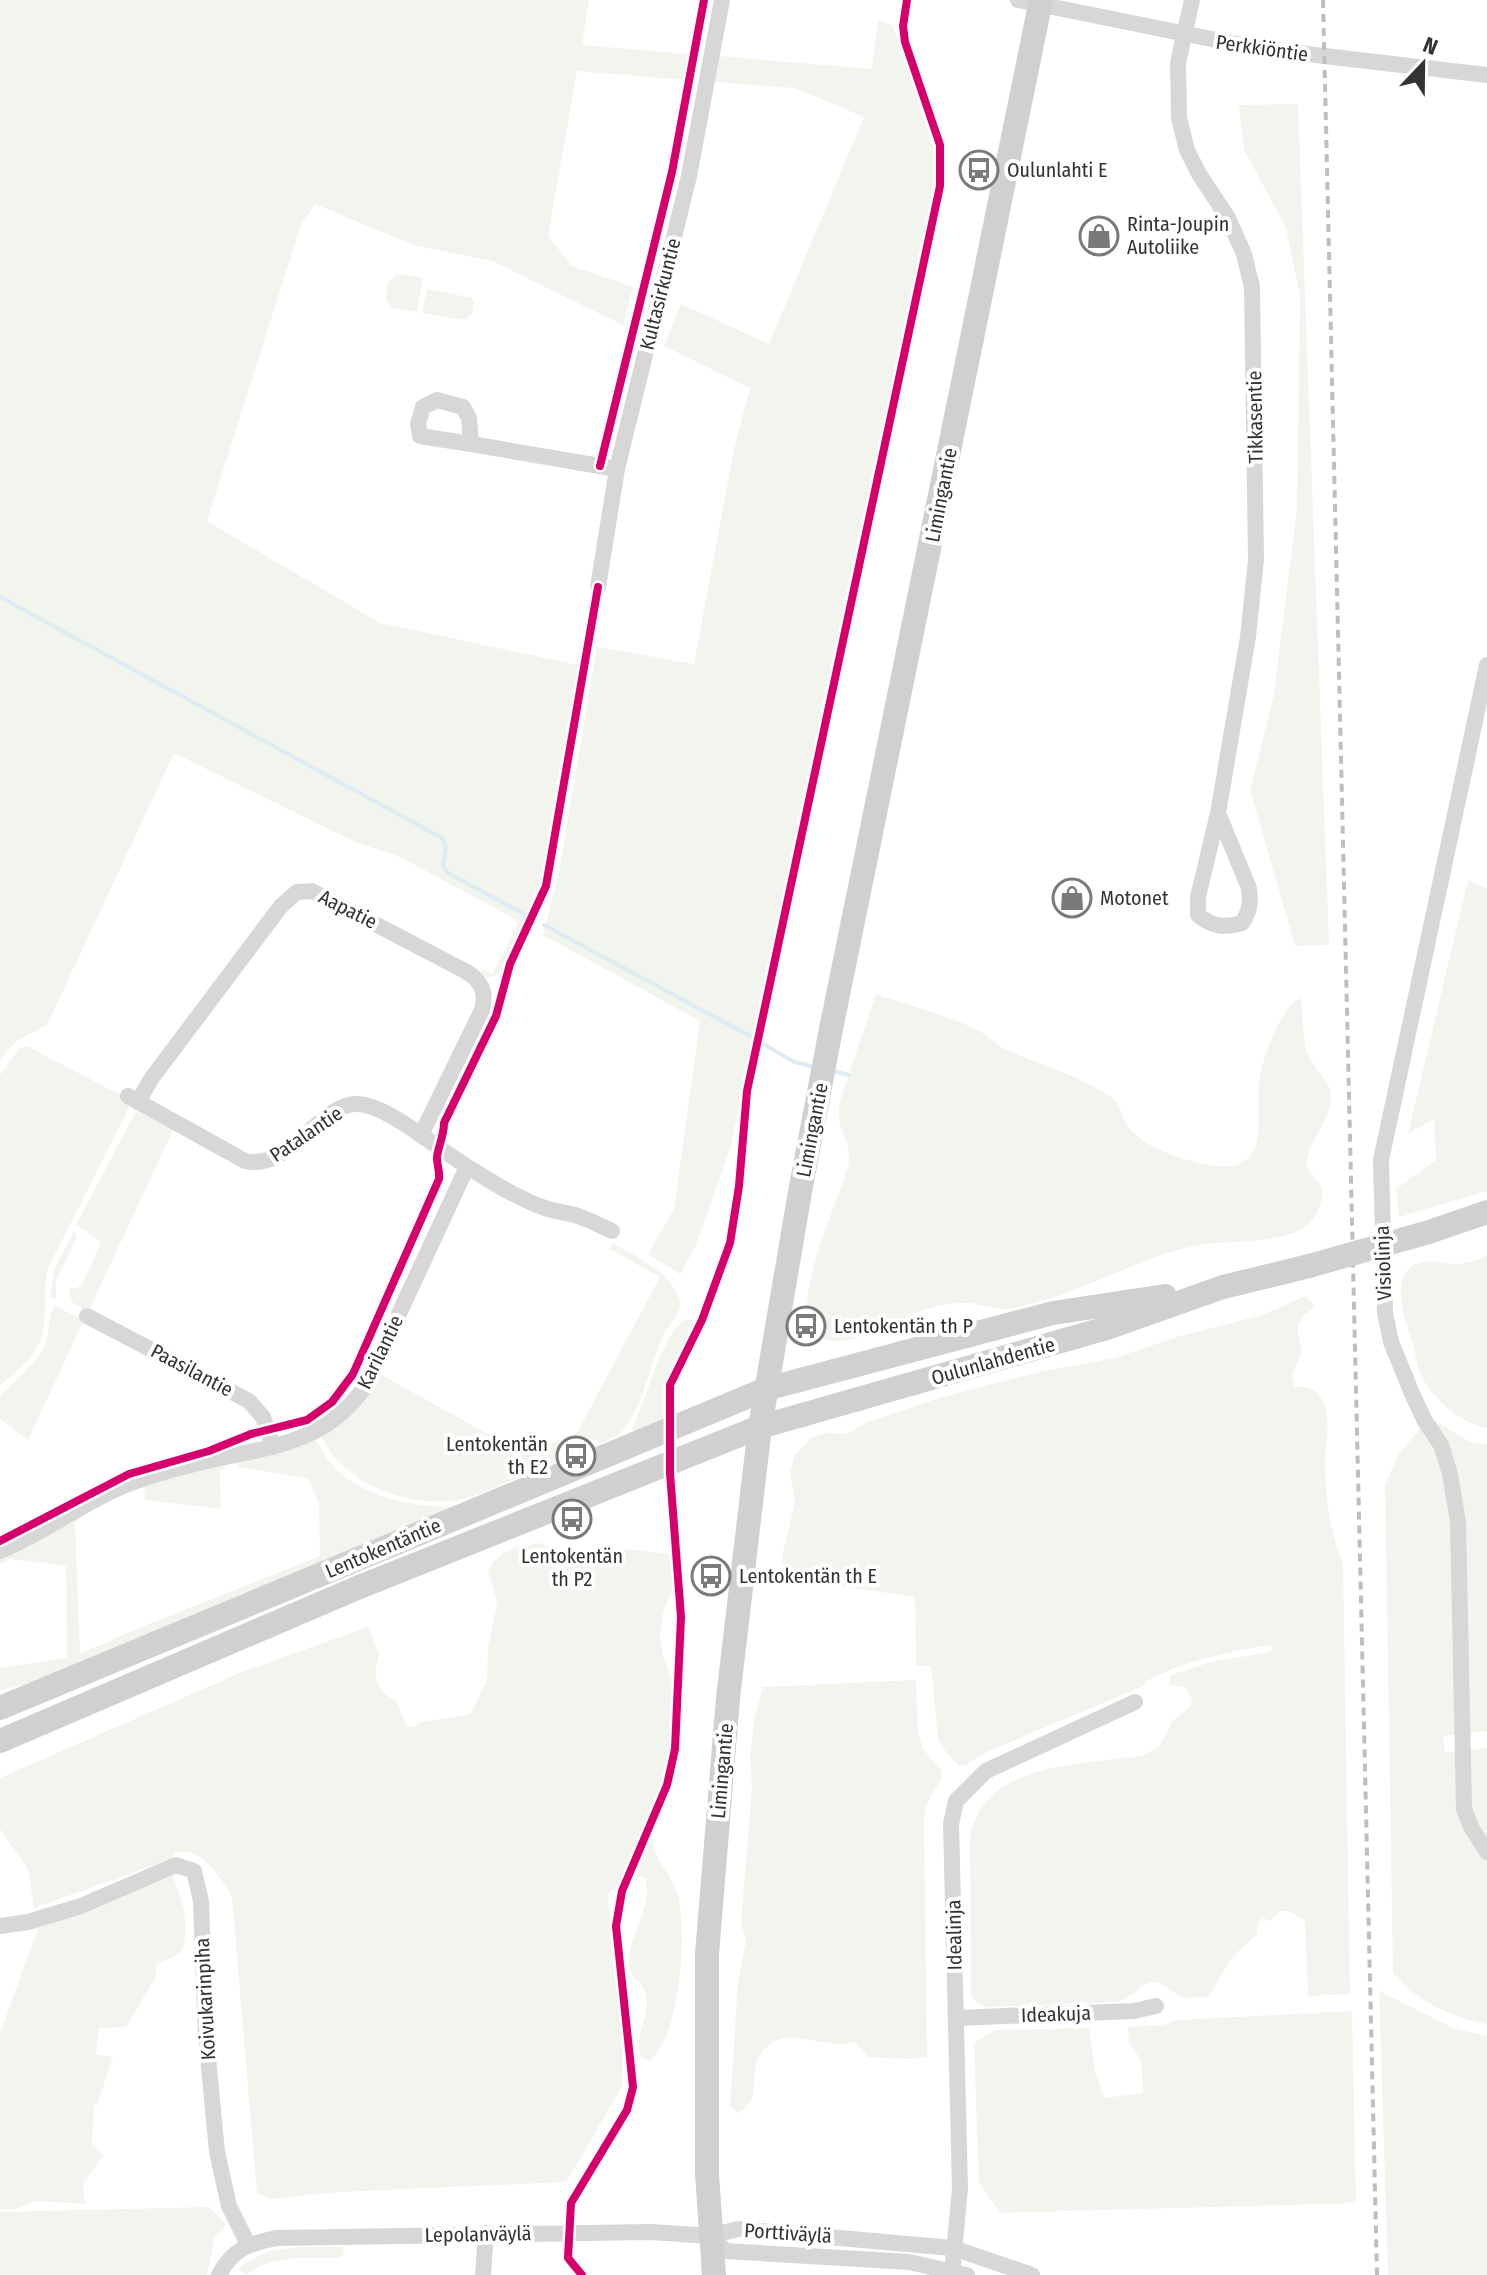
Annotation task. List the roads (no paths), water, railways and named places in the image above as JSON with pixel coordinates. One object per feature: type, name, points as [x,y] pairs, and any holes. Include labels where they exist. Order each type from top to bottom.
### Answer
[{"type":"main road","name":"Limingantie","points":[[714,2275],[710,2236],[707,1954],[728,1698],[760,1427],[831,1029],[1033,2]]},
{"type":"main road","name":"Oulunlahdentie","points":[[766,1389],[1053,1313],[1223,1287],[1309,1266],[1487,1212]]},
{"type":"main road","name":"Oulunlahdentie","points":[[1429,1232],[1487,1222]]},
{"type":"main road","name":"Oulunlahdentie","points":[[760,1427],[1107,1328],[1223,1287]]},
{"type":"main road","name":"Lentokentäntie","points":[[0,1708],[766,1389]]},
{"type":"main road","name":"Lentokentäntie","points":[[0,1741],[357,1588],[760,1427]]},
{"type":"street","name":"Kultasirkuntie","points":[[598,587],[617,469],[689,176],[722,0]]},
{"type":"street","name":"Tikkasentie","points":[[1192,0],[1177,88],[1182,134],[1199,174],[1228,218],[1244,254],[1254,306],[1256,560],[1248,637],[1218,813],[1198,897],[1198,915],[1210,924],[1225,928],[1242,923],[1249,913],[1251,901],[1249,888],[1218,813]]},
{"type":"street","name":"Perkkiöntie","points":[[1033,2],[1256,48],[1487,75]]},
{"type":"street","points":[[471,444],[617,469]]},
{"type":"street","name":"Visiolinja","points":[[1487,665],[1381,1160],[1385,1313],[1391,1342],[1425,1421],[1441,1445],[1456,1510],[1464,1809],[1487,1852]]},
{"type":"street","name":"Aapatie","points":[[133,1099],[281,906],[297,892],[312,891],[473,975],[483,989],[482,1010],[421,1135]]},
{"type":"street","name":"Patalantie","points":[[133,1099],[253,1163],[269,1161],[340,1109],[356,1103],[387,1115],[467,1167],[537,1205],[579,1216],[612,1231]]},
{"type":"street","name":"Karilantie","points":[[0,1551],[37,1534],[118,1488],[173,1469],[273,1447],[306,1437],[326,1426],[359,1396],[467,1167]]},
{"type":"street","name":"Paasilantie","points":[[87,1316],[249,1401],[263,1417],[273,1447]]},
{"type":"street","name":"Idealinja","points":[[957,2274],[953,2248],[960,2188],[951,1824],[956,1801],[986,1771],[1135,1702]]},
{"type":"street","name":"Koivukarinpiha","points":[[0,1926],[28,1922],[81,1906],[176,1865],[194,1871],[201,1901],[206,2036],[217,2152],[229,2206],[248,2244]]},
{"type":"street","name":"Ideakuja","points":[[956,2018],[1134,2011],[1156,2006]]},
{"type":"street","name":"Porttiväylä","points":[[710,2236],[738,2229],[953,2248],[1032,2275]]},
{"type":"street","name":"Lepolanväylä","points":[[248,2244],[276,2238],[486,2233],[651,2232],[710,2236]]},
{"type":"street","points":[[483,2275],[486,2233]]},
{"type":"street","name":"Porttiväylä","points":[[710,2236],[726,2251],[909,2262],[957,2274]]},
{"type":"street","points":[[219,2275],[248,2244]]},
{"type":"waterway","points":[[0,597],[442,838],[446,846],[443,865],[448,873],[526,915]]},
{"type":"waterway","points":[[544,925],[794,1062],[815,1067]]},
{"type":"waterway","points":[[832,1071],[849,1075]]},
{"type":"railway","points":[[1323,0],[1377,2275]]},
{"type":"place","name":"Oulunlahti E","points":[[979,170]]},
{"type":"place","name":"Rinta-Joupin Autoliike","points":[[1099,236]]},
{"type":"place","name":"Motonet","points":[[1072,898]]},
{"type":"place","name":"Lentokentän th P","points":[[806,1326]]},
{"type":"place","name":"Lentokentän th E2","points":[[576,1456]]},
{"type":"place","name":"Lentokentän th P2","points":[[572,1519]]},
{"type":"place","name":"Lentokentän th E","points":[[711,1576]]}]
